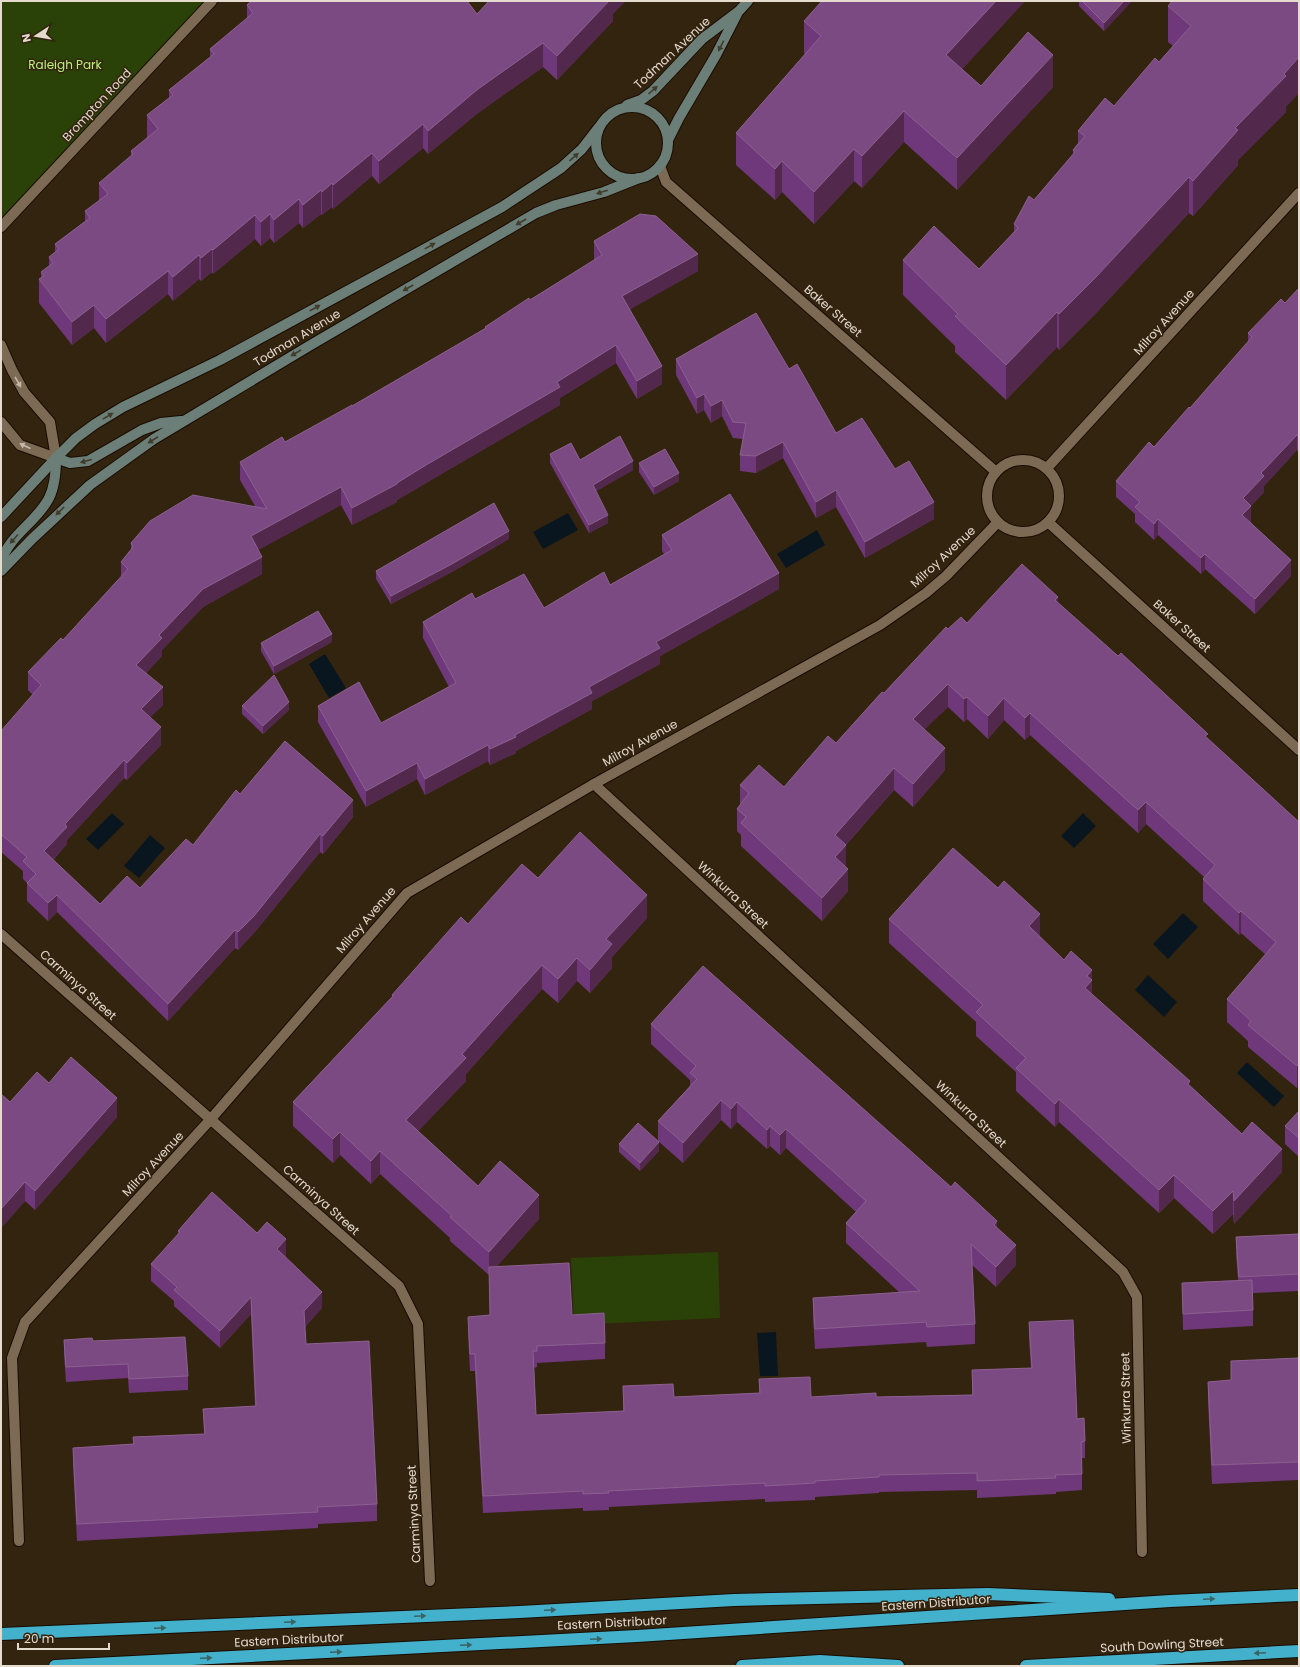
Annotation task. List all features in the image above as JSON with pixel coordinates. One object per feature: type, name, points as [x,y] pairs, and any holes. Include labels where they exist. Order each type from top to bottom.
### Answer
[{"type":"highway","points":[[1,1634],[520,1612],[734,1600],[988,1594],[1170,1601],[1299,1595]]},
{"type":"highway","name":"Eastern Distributor","points":[[56,1666],[637,1636],[1170,1601]]},
{"type":"highway","name":"South Dowling Street","points":[[1026,1666],[1299,1651]]},
{"type":"highway","points":[[742,1666],[820,1661],[898,1666]]},
{"type":"main road","name":"Todman Avenue","points":[[619,108],[641,100],[653,91],[702,39],[739,11],[748,1]]},
{"type":"main road","name":"Todman Avenue","points":[[668,140],[739,11]]},
{"type":"main road","points":[[633,106],[646,109],[657,116],[665,127],[668,140],[667,154],[660,166],[651,174],[639,178],[625,178],[613,174],[603,165],[597,153],[596,140],[599,127],[607,116],[619,108],[633,106]]},
{"type":"main road","name":"Todman Avenue","points":[[1,517],[76,438],[95,424],[123,407],[220,360],[502,207],[561,168],[582,149],[599,127]]},
{"type":"main road","name":"Todman Avenue","points":[[1,571],[32,538],[90,485],[154,439],[536,213],[556,205],[604,192],[639,178]]},
{"type":"main road","points":[[1,562],[10,544],[34,518],[49,498],[56,476],[56,458],[70,464],[88,461],[142,430],[161,423],[185,420]]},
{"type":"street","name":"Brompton Road","points":[[1,227],[212,1]]},
{"type":"street","name":"Baker Street","points":[[660,166],[666,182],[995,471]]},
{"type":"street","name":"Milroy Avenue","points":[[1047,468],[1299,193]]},
{"type":"street","points":[[1,345],[24,392],[50,422],[56,458],[20,445],[1,422]]},
{"type":"street","points":[[1027,459],[1038,462],[1047,468],[1055,478],[1059,489],[1059,501],[1055,513],[1048,522],[1039,529],[1029,532],[1007,529],[998,522],[990,513],[986,492],[989,481],[995,471],[1004,464],[1015,460],[1027,459]]},
{"type":"street","name":"Milroy Avenue","points":[[19,1541],[12,1358],[25,1322],[210,1120],[406,893],[594,784],[880,625],[936,584],[998,522]]},
{"type":"street","name":"Baker Street","points":[[1048,522],[1299,750]]},
{"type":"street","name":"Winkurra Street","points":[[594,784],[1123,1272],[1137,1297],[1142,1552]]},
{"type":"street","name":"Carminya Street","points":[[1,934],[399,1286],[418,1324],[430,1581]]},
{"type":"green space","name":"Raleigh Park","points":[[1,1],[212,1],[1,227]]},
{"type":"green space","points":[[718,1252],[720,1318],[574,1325],[571,1258]]},
{"type":"water","points":[[568,513],[578,530],[543,549],[533,532]]},
{"type":"water","points":[[817,530],[825,545],[786,568],[777,554]]},
{"type":"water","points":[[325,654],[346,688],[329,698],[309,664]]},
{"type":"water","points":[[112,813],[124,824],[98,850],[86,839]]},
{"type":"water","points":[[1083,813],[1096,826],[1074,848],[1061,836]]},
{"type":"water","points":[[150,835],[165,848],[139,878],[124,866]]},
{"type":"water","points":[[1183,913],[1198,927],[1168,959],[1153,944]]},
{"type":"water","points":[[1148,975],[1177,1002],[1164,1017],[1135,990]]},
{"type":"water","points":[[1247,1062],[1284,1096],[1274,1107],[1237,1073]]},
{"type":"water","points":[[776,1332],[778,1376],[760,1376],[757,1333]]},
{"type":"building","points":[[251,1],[467,1],[477,14],[489,1],[609,1],[557,56],[543,43],[478,89],[428,131],[423,124],[379,161],[372,153],[333,185],[332,183],[322,192],[321,190],[303,205],[299,199],[274,220],[270,214],[261,222],[255,215],[213,250],[212,249],[201,258],[199,255],[173,277],[168,271],[106,319],[94,305],[72,322],[39,279],[44,276],[41,272],[53,263],[49,257],[59,249],[55,244],[90,218],[85,211],[108,194],[99,183],[133,154],[131,151],[158,129],[147,115],[173,95],[169,90],[214,54],[210,49],[253,13],[247,5]]},
{"type":"building","points":[[822,1],[996,1],[946,55],[981,86],[1028,32],[1053,55],[957,158],[904,111],[862,156],[854,149],[814,192],[782,161],[775,169],[736,133],[821,36],[804,21]]},
{"type":"building","points":[[1082,1],[1124,1],[1104,23]]},
{"type":"building","points":[[1172,1],[1299,1],[1299,57],[1284,74],[1286,76],[1235,128],[1238,130],[1193,181],[1189,177],[1096,277],[1059,314],[1057,312],[1006,365],[955,316],[958,314],[903,260],[934,226],[979,269],[1018,228],[1014,224],[1029,196],[1034,200],[1075,152],[1073,150],[1085,136],[1078,131],[1105,98],[1114,106],[1155,58],[1159,62],[1191,26],[1168,6]]},
{"type":"building","points":[[640,214],[656,216],[698,254],[622,296],[662,366],[637,381],[616,345],[557,382],[560,387],[426,465],[397,484],[352,508],[341,487],[251,536],[262,557],[203,589],[159,635],[162,638],[136,665],[163,687],[141,709],[161,727],[127,763],[124,760],[65,824],[67,827],[44,851],[100,904],[127,876],[140,888],[186,839],[193,845],[236,790],[240,794],[285,741],[353,800],[323,836],[320,834],[254,916],[238,932],[235,930],[168,1004],[57,895],[48,903],[27,883],[36,874],[23,861],[27,857],[1,834],[1,731],[41,685],[28,672],[61,638],[63,640],[128,569],[121,562],[133,547],[131,543],[150,521],[193,495],[267,509],[240,462],[282,437],[285,442],[352,406],[486,328],[485,327],[529,298],[530,300],[602,255],[594,241]]},
{"type":"building","points":[[1299,288],[1299,436],[1297,435],[1261,473],[1264,476],[1243,498],[1251,506],[1242,515],[1291,560],[1255,599],[1205,554],[1201,558],[1158,519],[1154,524],[1135,507],[1140,502],[1116,481],[1149,442],[1154,447],[1189,407],[1190,408],[1252,337],[1248,333],[1281,299],[1285,303]]},
{"type":"building","points":[[756,313],[789,369],[797,364],[836,433],[862,418],[895,469],[909,461],[934,502],[865,542],[836,490],[816,502],[783,442],[756,456],[740,455],[746,423],[733,422],[722,400],[711,406],[704,394],[697,398],[676,359]]},
{"type":"building","points":[[620,436],[633,461],[593,485],[608,515],[589,525],[550,454],[571,443],[580,460]]},
{"type":"building","points":[[665,449],[679,473],[654,487],[639,463]]},
{"type":"building","points":[[730,494],[779,573],[656,642],[660,648],[589,687],[592,693],[515,735],[516,737],[490,749],[488,745],[425,779],[417,763],[366,791],[318,706],[359,682],[381,723],[456,683],[423,622],[472,593],[475,599],[524,574],[544,608],[604,572],[610,585],[672,550],[662,535]]},
{"type":"building","points":[[494,503],[509,531],[450,565],[391,596],[376,571]]},
{"type":"building","points":[[1022,564],[1058,597],[1055,600],[1118,656],[1121,653],[1208,734],[1205,736],[1299,822],[1299,1063],[1297,1066],[1248,1025],[1251,1021],[1227,999],[1276,942],[1241,911],[1239,913],[1203,879],[1215,865],[1146,802],[1138,810],[1030,713],[1025,718],[1004,698],[988,716],[967,697],[964,699],[948,684],[913,719],[945,748],[913,784],[894,768],[835,835],[846,845],[835,857],[848,869],[822,898],[741,823],[746,817],[737,809],[749,793],[740,785],[759,765],[784,787],[828,736],[836,743],[882,692],[884,693],[946,627],[948,629],[961,617],[967,623]]},
{"type":"building","points":[[318,611],[332,634],[274,666],[261,643]]},
{"type":"building","points":[[274,675],[289,702],[263,726],[242,706]]},
{"type":"building","points":[[580,832],[647,895],[606,939],[612,944],[590,970],[577,958],[558,979],[542,965],[462,1054],[466,1058],[406,1120],[478,1186],[500,1161],[539,1195],[489,1252],[450,1217],[452,1216],[380,1151],[371,1161],[340,1132],[333,1139],[293,1102],[393,996],[392,995],[461,917],[468,924],[522,864],[538,878]]},
{"type":"building","points":[[953,848],[998,888],[1004,881],[1040,914],[1029,926],[1064,960],[1071,951],[1092,970],[1087,976],[1092,980],[1085,988],[1190,1081],[1188,1084],[1242,1134],[1252,1122],[1282,1149],[1234,1201],[1233,1191],[1213,1211],[1174,1175],[1159,1190],[1059,1099],[1055,1104],[1016,1068],[1026,1058],[976,1012],[983,1005],[889,919]]},
{"type":"building","points":[[703,966],[951,1187],[955,1182],[997,1221],[994,1225],[1016,1245],[996,1267],[971,1244],[975,1324],[927,1327],[926,1322],[815,1329],[813,1298],[920,1291],[846,1223],[866,1201],[786,1129],[780,1135],[770,1126],[767,1130],[737,1102],[731,1109],[721,1100],[683,1143],[658,1121],[697,1079],[690,1073],[696,1066],[651,1024]]},
{"type":"building","points":[[71,1057],[117,1098],[35,1191],[25,1182],[1,1209],[1,1094],[10,1102],[37,1072],[49,1083]]},
{"type":"building","points":[[1299,1111],[1299,1138],[1285,1126]]},
{"type":"building","points":[[638,1123],[659,1142],[640,1163],[619,1144]]},
{"type":"building","points":[[212,1192],[257,1233],[267,1222],[286,1239],[277,1249],[322,1292],[304,1311],[306,1344],[369,1341],[377,1504],[317,1507],[318,1512],[77,1524],[73,1448],[134,1444],[133,1437],[205,1434],[203,1409],[256,1406],[251,1297],[220,1331],[174,1290],[177,1287],[151,1264],[180,1232],[178,1231]]},
{"type":"building","points":[[1299,1234],[1299,1274],[1239,1277],[1236,1237]]},
{"type":"building","points":[[569,1263],[572,1315],[604,1313],[605,1343],[537,1346],[537,1351],[533,1351],[536,1415],[624,1411],[623,1386],[673,1384],[674,1397],[760,1393],[759,1379],[810,1377],[811,1397],[876,1393],[876,1397],[973,1395],[972,1370],[1032,1368],[1029,1322],[1073,1320],[1077,1419],[1084,1418],[1085,1441],[1081,1442],[1082,1474],[1055,1475],[1056,1478],[977,1481],[977,1473],[879,1475],[879,1477],[765,1486],[765,1483],[608,1491],[609,1493],[583,1494],[583,1491],[483,1496],[475,1354],[470,1354],[468,1317],[490,1315],[489,1267]]},
{"type":"building","points":[[1252,1280],[1253,1310],[1183,1314],[1182,1283]]},
{"type":"building","points":[[185,1337],[188,1376],[129,1379],[128,1364],[66,1367],[64,1340],[92,1338],[93,1341]]},
{"type":"building","points":[[1299,1358],[1299,1462],[1212,1465],[1208,1382],[1231,1380],[1231,1361]]}]
